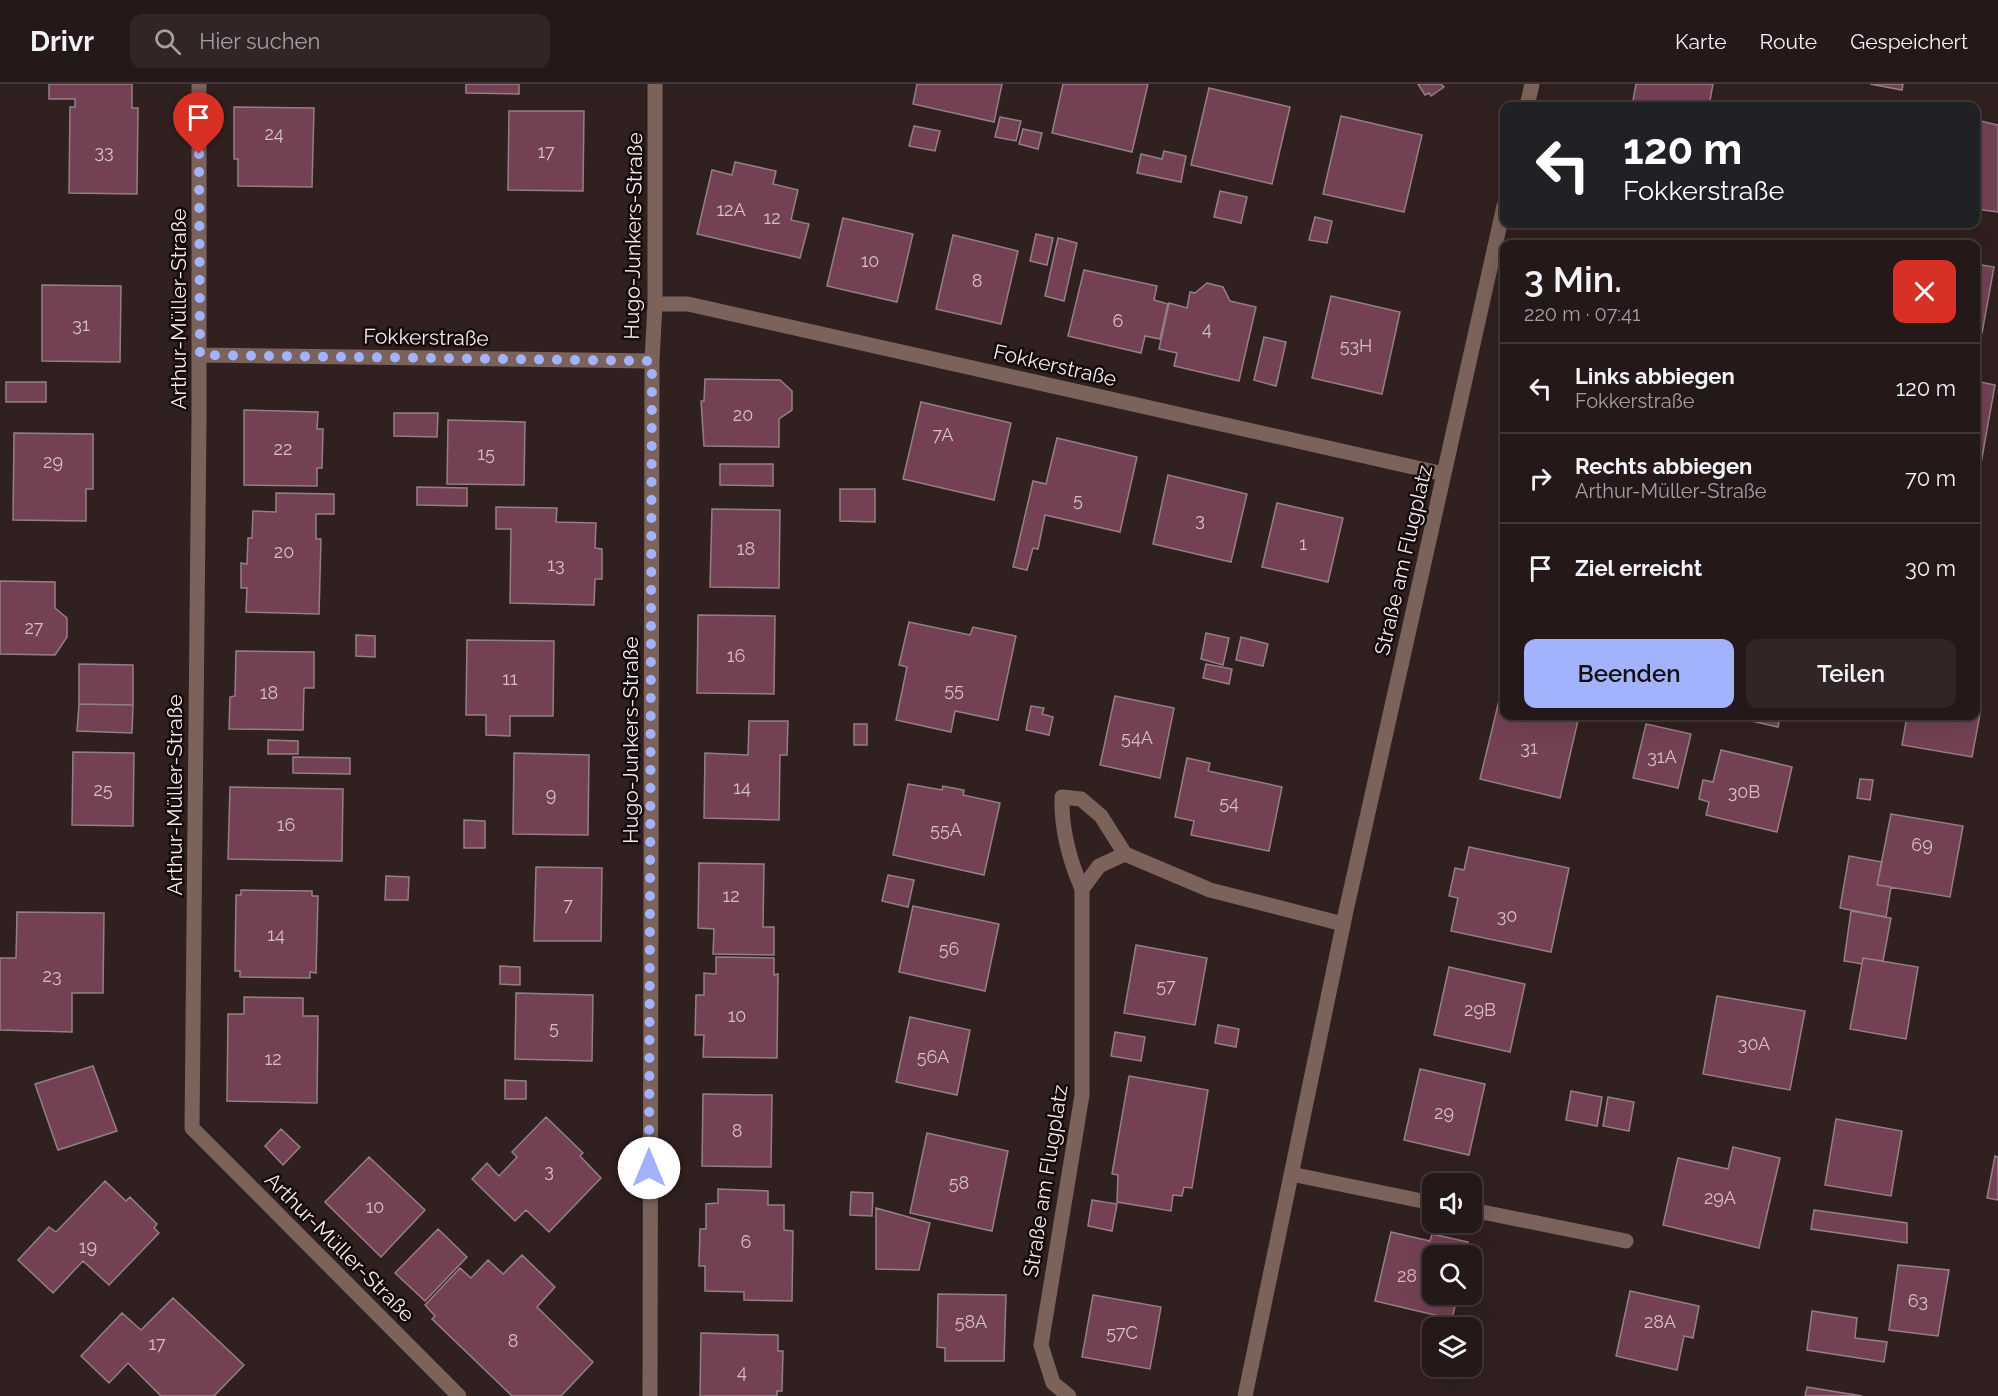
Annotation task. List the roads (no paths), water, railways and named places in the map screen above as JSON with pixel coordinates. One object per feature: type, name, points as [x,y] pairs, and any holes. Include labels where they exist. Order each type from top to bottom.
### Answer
[{"type":"street","name":"Arthur-Müller-Straße","points":[[199,84],[200,355],[192,1128],[459,1396]]},
{"type":"street","name":"Hugo-Junkers-Straße","points":[[650,1396],[652,361],[655,304],[656,84]]},
{"type":"street","points":[[1528,102],[1532,84]]},
{"type":"street","name":"Straße am Flugplatz","points":[[1245,1396],[1343,924],[1500,224]]},
{"type":"street","name":"Fokkerstraße","points":[[655,304],[688,304],[1444,474]]},
{"type":"street","name":"Fokkerstraße","points":[[200,355],[652,361]]},
{"type":"street","name":"Straße am Flugplatz","points":[[1069,1396],[1053,1383],[1041,1345],[1082,1095],[1082,889],[1071,864],[1061,822],[1062,797],[1081,799],[1101,816],[1125,854]]},
{"type":"street","points":[[1082,889],[1099,866],[1125,854],[1210,890],[1343,924]]},
{"type":"street","points":[[1291,1174],[1422,1201]]},
{"type":"street","points":[[1482,1212],[1626,1241]]}]
